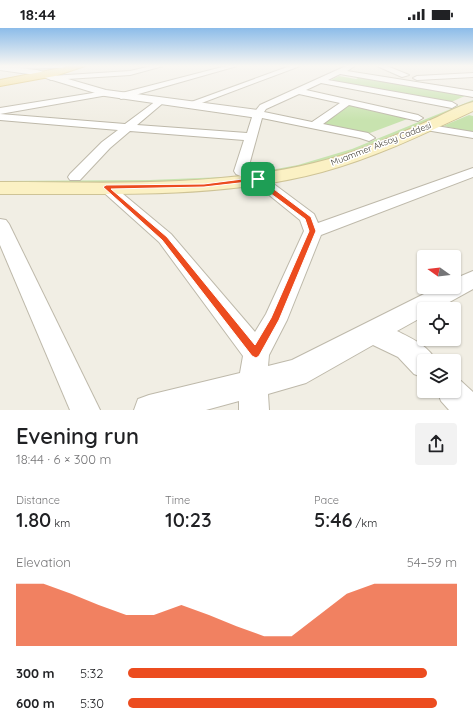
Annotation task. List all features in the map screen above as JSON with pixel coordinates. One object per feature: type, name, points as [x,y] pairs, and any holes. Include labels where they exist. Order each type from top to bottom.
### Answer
[{"type":"main road","name":"Muammer Aksoy Caddesi","points":[[0,188],[198,186],[293,173],[334,163],[421,123],[468,104]]},
{"type":"main road","points":[[0,178],[178,177],[242,171],[320,155],[369,138],[421,123]]},
{"type":"street","points":[[72,84],[105,94],[258,114],[364,135],[369,138]]},
{"type":"street","points":[[121,96],[167,84]]},
{"type":"street","points":[[188,105],[247,84]]},
{"type":"street","points":[[254,397],[256,353],[275,320],[313,231],[308,218],[265,186],[258,179],[242,171],[250,137],[258,114],[263,108],[315,84]]},
{"type":"street","points":[[340,84],[468,104]]},
{"type":"street","points":[[411,84],[435,88],[468,104]]},
{"type":"street","points":[[431,84],[438,86],[435,88]]},
{"type":"street","points":[[298,91],[347,102],[421,123],[473,135]]},
{"type":"street","points":[[0,111],[105,94]]},
{"type":"street","points":[[75,177],[106,145],[160,101]]},
{"type":"street","points":[[314,125],[347,102]]},
{"type":"street","points":[[0,117],[250,137]]},
{"type":"street","points":[[313,231],[473,172]]},
{"type":"street","points":[[106,187],[165,238],[256,353]]},
{"type":"street","points":[[0,224],[85,410]]},
{"type":"street","points":[[149,410],[254,397],[296,373],[473,279]]},
{"type":"street","points":[[373,332],[407,349],[417,358]]},
{"type":"street","points":[[457,398],[470,410]]},
{"type":"green space","points":[[344,84],[405,84],[467,95],[449,103]]},
{"type":"green space","points":[[473,100],[473,103],[456,111],[337,157],[309,165],[262,174],[260,172],[298,165],[352,149]]},
{"type":"green space","points":[[348,105],[354,105],[410,118],[370,133],[321,124]]},
{"type":"green space","points":[[469,115],[473,116],[473,132],[443,126]]},
{"type":"green space","points":[[224,177],[226,179],[188,182],[0,184],[0,181],[150,180]]},
{"type":"route","points":[[258,179],[265,186],[308,218],[313,231],[275,320],[256,353],[165,238],[106,187],[204,185],[258,179]]}]
